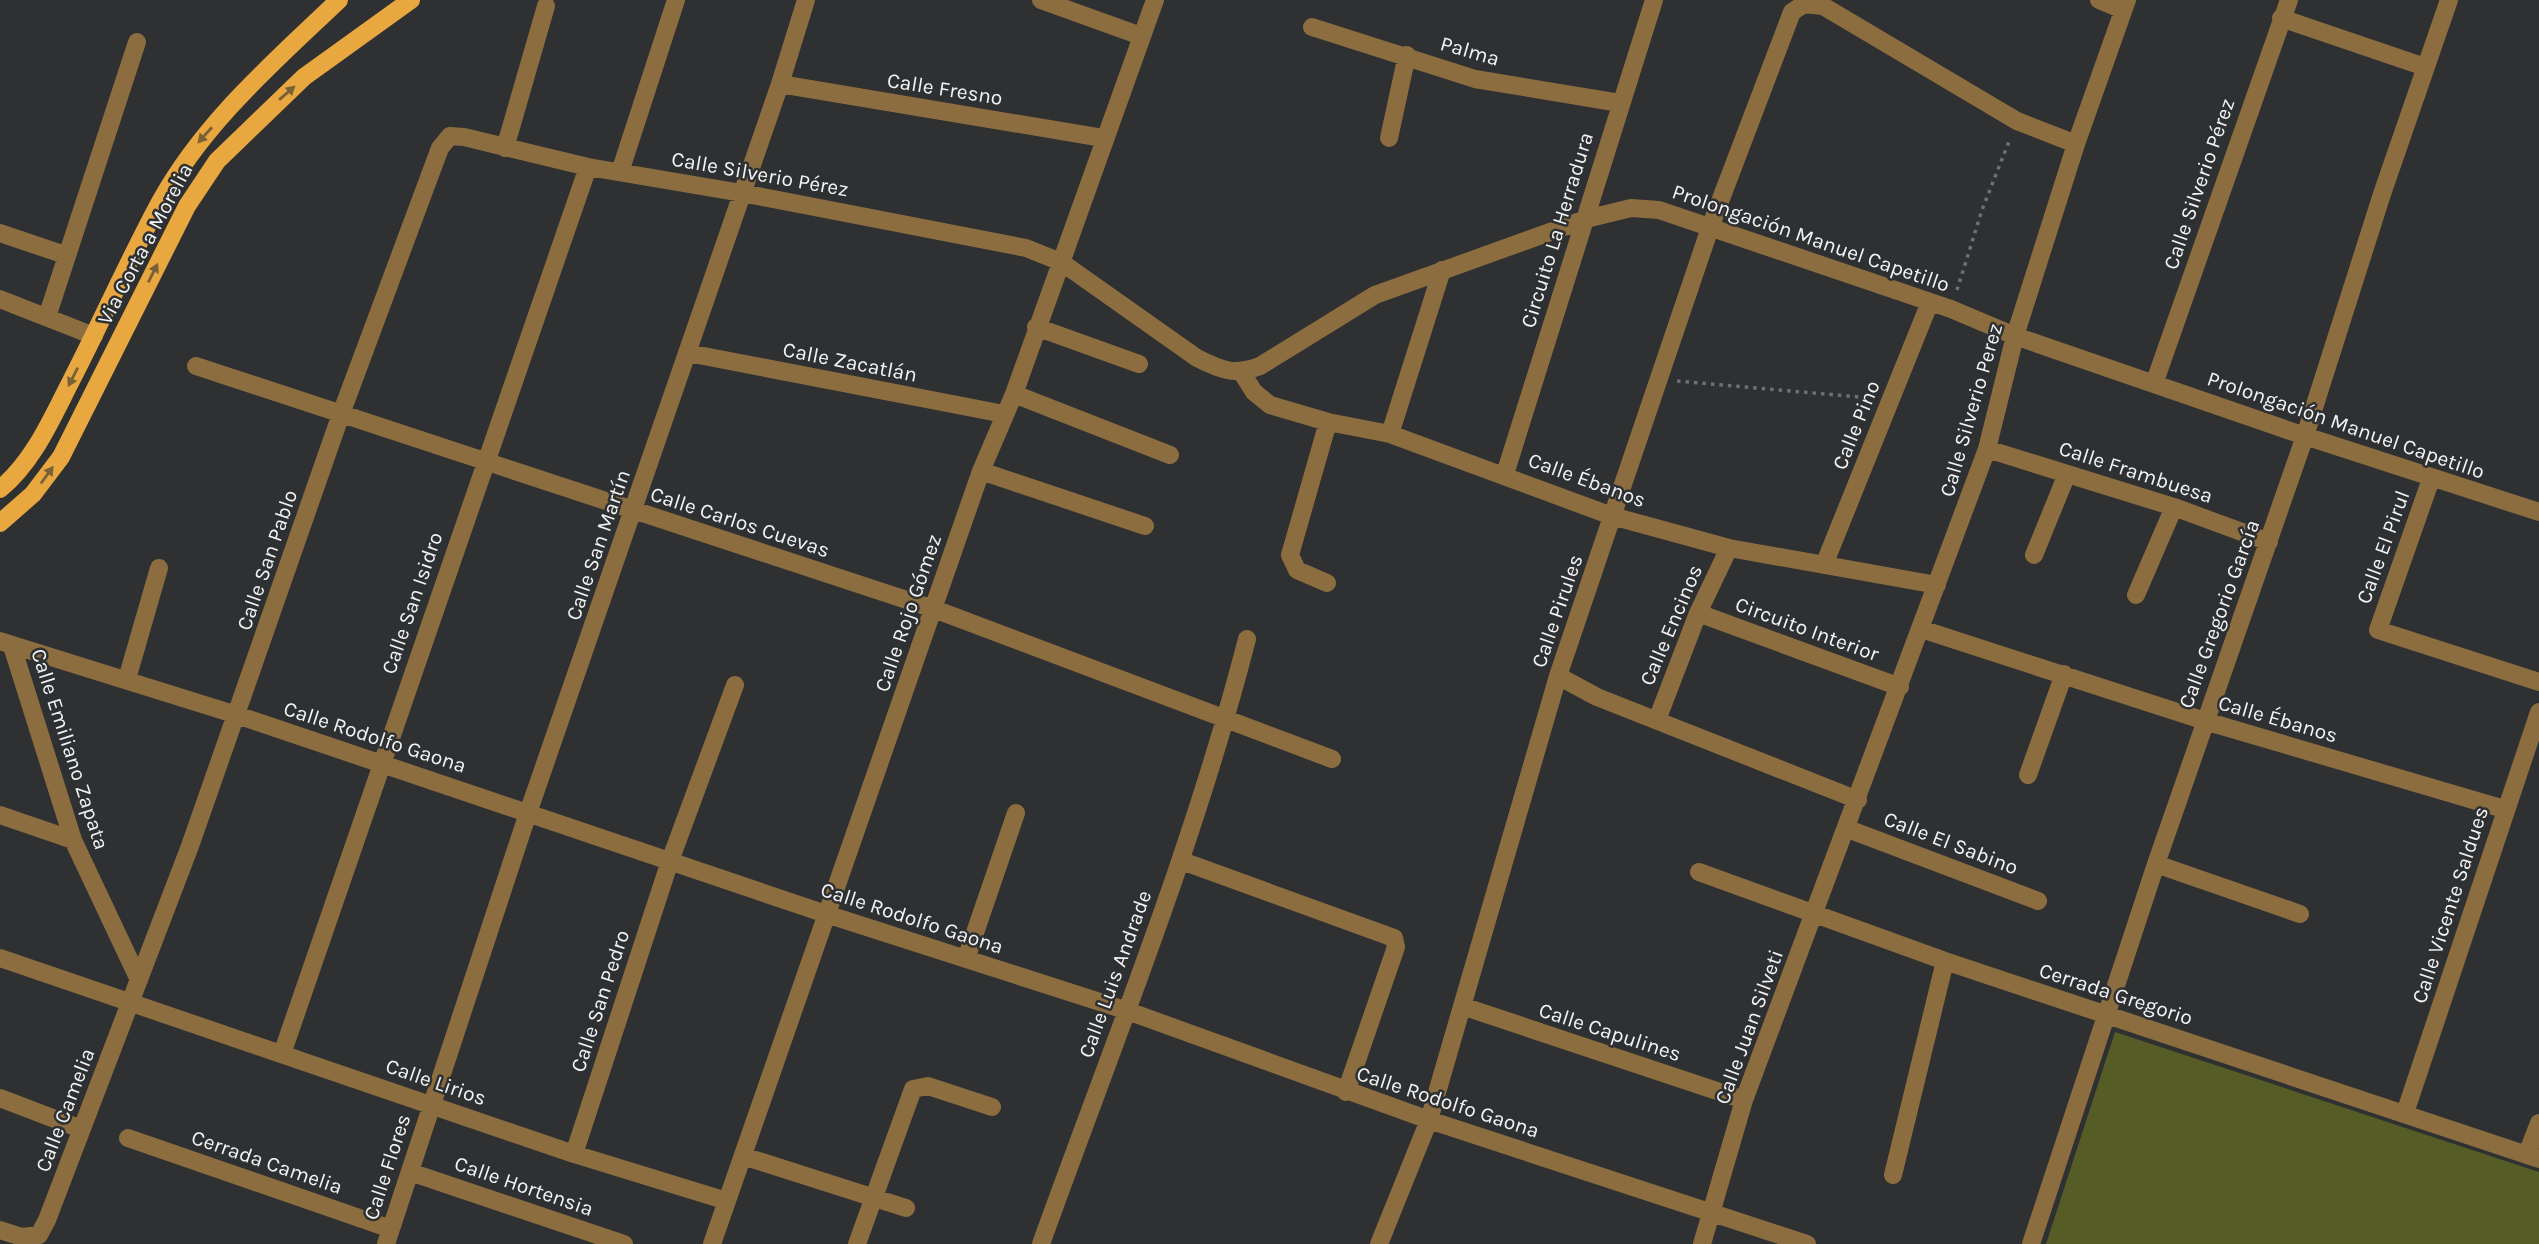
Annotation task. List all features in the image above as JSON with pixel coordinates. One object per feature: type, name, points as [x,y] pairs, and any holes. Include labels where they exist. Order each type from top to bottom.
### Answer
[{"type":"main road","name":"Via Corta a Morelia","points":[[0,489],[15,477],[42,437],[161,201],[195,146],[242,94],[339,0]]},
{"type":"main road","name":"Via Corta a Morelia","points":[[0,523],[33,494],[61,457],[187,206],[217,161],[304,77],[411,0]]},
{"type":"street","points":[[620,172],[676,0]]},
{"type":"street","name":"Calle San Martín","points":[[432,1104],[528,813],[634,511],[780,84],[806,0]]},
{"type":"street","points":[[1041,0],[1141,36]]},
{"type":"street","name":"Calle Rojo Gómez","points":[[712,1244],[981,471],[1014,394],[1103,138],[1155,0]]},
{"type":"street","name":"Circuito La Herradura","points":[[1505,474],[1654,0]]},
{"type":"street","points":[[2099,0],[2125,5]]},
{"type":"street","name":"Calle Silverio Pérez","points":[[2154,384],[2289,0]]},
{"type":"street","name":"Calle Gregorio García","points":[[2031,1244],[2109,1016],[2156,864],[2305,436],[2449,0]]},
{"type":"street","name":"Calle Pirules","points":[[1379,1244],[1429,1121],[1558,676],[1711,225],[1792,12],[1804,4],[1824,6],[2017,121]]},
{"type":"street","name":"Calle Silverio Perez","points":[[1848,829],[1987,449],[2015,337],[2076,144],[2125,5]]},
{"type":"street","points":[[505,148],[546,6]]},
{"type":"street","points":[[2281,18],[2425,67]]},
{"type":"street","name":"Palma","points":[[1312,27],[1475,79],[1620,103]]},
{"type":"street","points":[[47,317],[136,42]]},
{"type":"street","points":[[1388,138],[1406,55]]},
{"type":"street","name":"Calle Fresno","points":[[780,84],[1103,138]]},
{"type":"street","points":[[2017,121],[2076,144]]},
{"type":"street","name":"Calle Silverio Pérez","points":[[450,136],[588,167],[742,193],[1026,248],[1061,262]]},
{"type":"street","name":"Calle San Pablo","points":[[131,1002],[237,715],[341,414],[440,148],[450,136]]},
{"type":"street","name":"Calle San Isidro","points":[[282,1054],[588,167]]},
{"type":"street","name":"Prolongación Manuel Capetillo","points":[[1242,373],[1260,366],[1375,295],[1586,219],[1631,208],[1659,210],[1711,225],[1951,309],[2015,337],[2431,479],[2539,512]]},
{"type":"street","points":[[0,233],[65,255]]},
{"type":"street","points":[[1061,262],[1197,358],[1218,368],[1242,373]]},
{"type":"street","points":[[1390,434],[1443,270]]},
{"type":"street","points":[[0,299],[94,336]]},
{"type":"street","name":"Calle Pino","points":[[1824,565],[1930,302]]},
{"type":"street","points":[[1036,327],[1139,364]]},
{"type":"street","name":"Calle Zacatlán","points":[[688,353],[1004,415]]},
{"type":"street","name":"Calle Carlos Cuevas","points":[[196,366],[934,609],[1332,759]]},
{"type":"street","name":"Calle Ébanos","points":[[1242,373],[1254,392],[1270,405],[1328,422],[1390,434],[1505,474],[1612,516],[1729,548],[1937,585]]},
{"type":"street","points":[[1014,394],[1170,455]]},
{"type":"street","points":[[1327,583],[1297,570],[1290,555],[1328,422]]},
{"type":"street","name":"Calle Frambuesa","points":[[1987,449],[2175,507],[2269,542]]},
{"type":"street","points":[[981,471],[1145,526]]},
{"type":"street","points":[[2034,555],[2067,474]]},
{"type":"street","name":"Calle El Pirul","points":[[2431,479],[2378,630],[2539,682]]},
{"type":"street","points":[[2136,595],[2175,507]]},
{"type":"street","name":"Calle Encinos","points":[[1657,720],[1698,613],[1729,548]]},
{"type":"street","points":[[127,679],[159,568]]},
{"type":"street","name":"Circuito Interior","points":[[1698,613],[1900,687]]},
{"type":"street","name":"Calle Ébanos","points":[[1921,629],[2205,721],[2504,809]]},
{"type":"street","name":"Calle Luis Andrade","points":[[1041,1244],[1182,861],[1226,719],[1247,639]]},
{"type":"street","name":"Calle Rodolfo Gaona","points":[[6,644],[127,679],[826,914],[1125,1010],[1429,1121],[1713,1211],[1807,1244]]},
{"type":"street","name":"Calle Emiliano Zapata","points":[[6,644],[74,840],[139,980]]},
{"type":"street","points":[[2028,775],[2064,674]]},
{"type":"street","points":[[1558,676],[1597,697],[1858,800]]},
{"type":"street","name":"Calle San Pedro","points":[[574,1154],[670,861],[735,685]]},
{"type":"street","name":"Calle Vicente Saldues","points":[[2405,1114],[2504,809],[2539,712]]},
{"type":"street","points":[[966,959],[1016,813]]},
{"type":"street","points":[[0,815],[74,840]]},
{"type":"street","name":"Calle El Sabino","points":[[1848,829],[2038,901]]},
{"type":"street","name":"Calle Juan Silveti","points":[[1702,1244],[1744,1100],[1848,829]]},
{"type":"street","points":[[1182,861],[1394,938],[1396,947],[1346,1092]]},
{"type":"street","points":[[2156,864],[2300,914]]},
{"type":"street","name":"Cerrada Gregorio","points":[[1699,872],[1945,961],[2533,1156]]},
{"type":"street","name":"Calle Lirios","points":[[0,958],[574,1154],[727,1201]]},
{"type":"street","points":[[1893,1175],[1945,961]]},
{"type":"street","name":"Calle Camelia","points":[[0,1230],[22,1237],[39,1235],[131,1002]]},
{"type":"street","name":"Calle Capulines","points":[[1462,1006],[1744,1100]]},
{"type":"street","points":[[857,1244],[913,1088],[928,1086],[992,1107]]},
{"type":"street","points":[[0,1098],[81,1129]]},
{"type":"street","name":"Calle Flores","points":[[388,1236],[432,1104]]},
{"type":"street","points":[[2533,1156],[2539,1123]]},
{"type":"street","name":"Cerrada Camelia","points":[[128,1138],[388,1236]]},
{"type":"street","points":[[743,1156],[906,1208]]},
{"type":"street","name":"Calle Hortensia","points":[[410,1172],[624,1244]]},
{"type":"path","points":[[1951,309],[1982,210],[2017,121]]},
{"type":"path","points":[[1660,380],[1891,399]]},
{"type":"green space","points":[[2115,1032],[2539,1172],[2539,1244],[2046,1244]]}]
